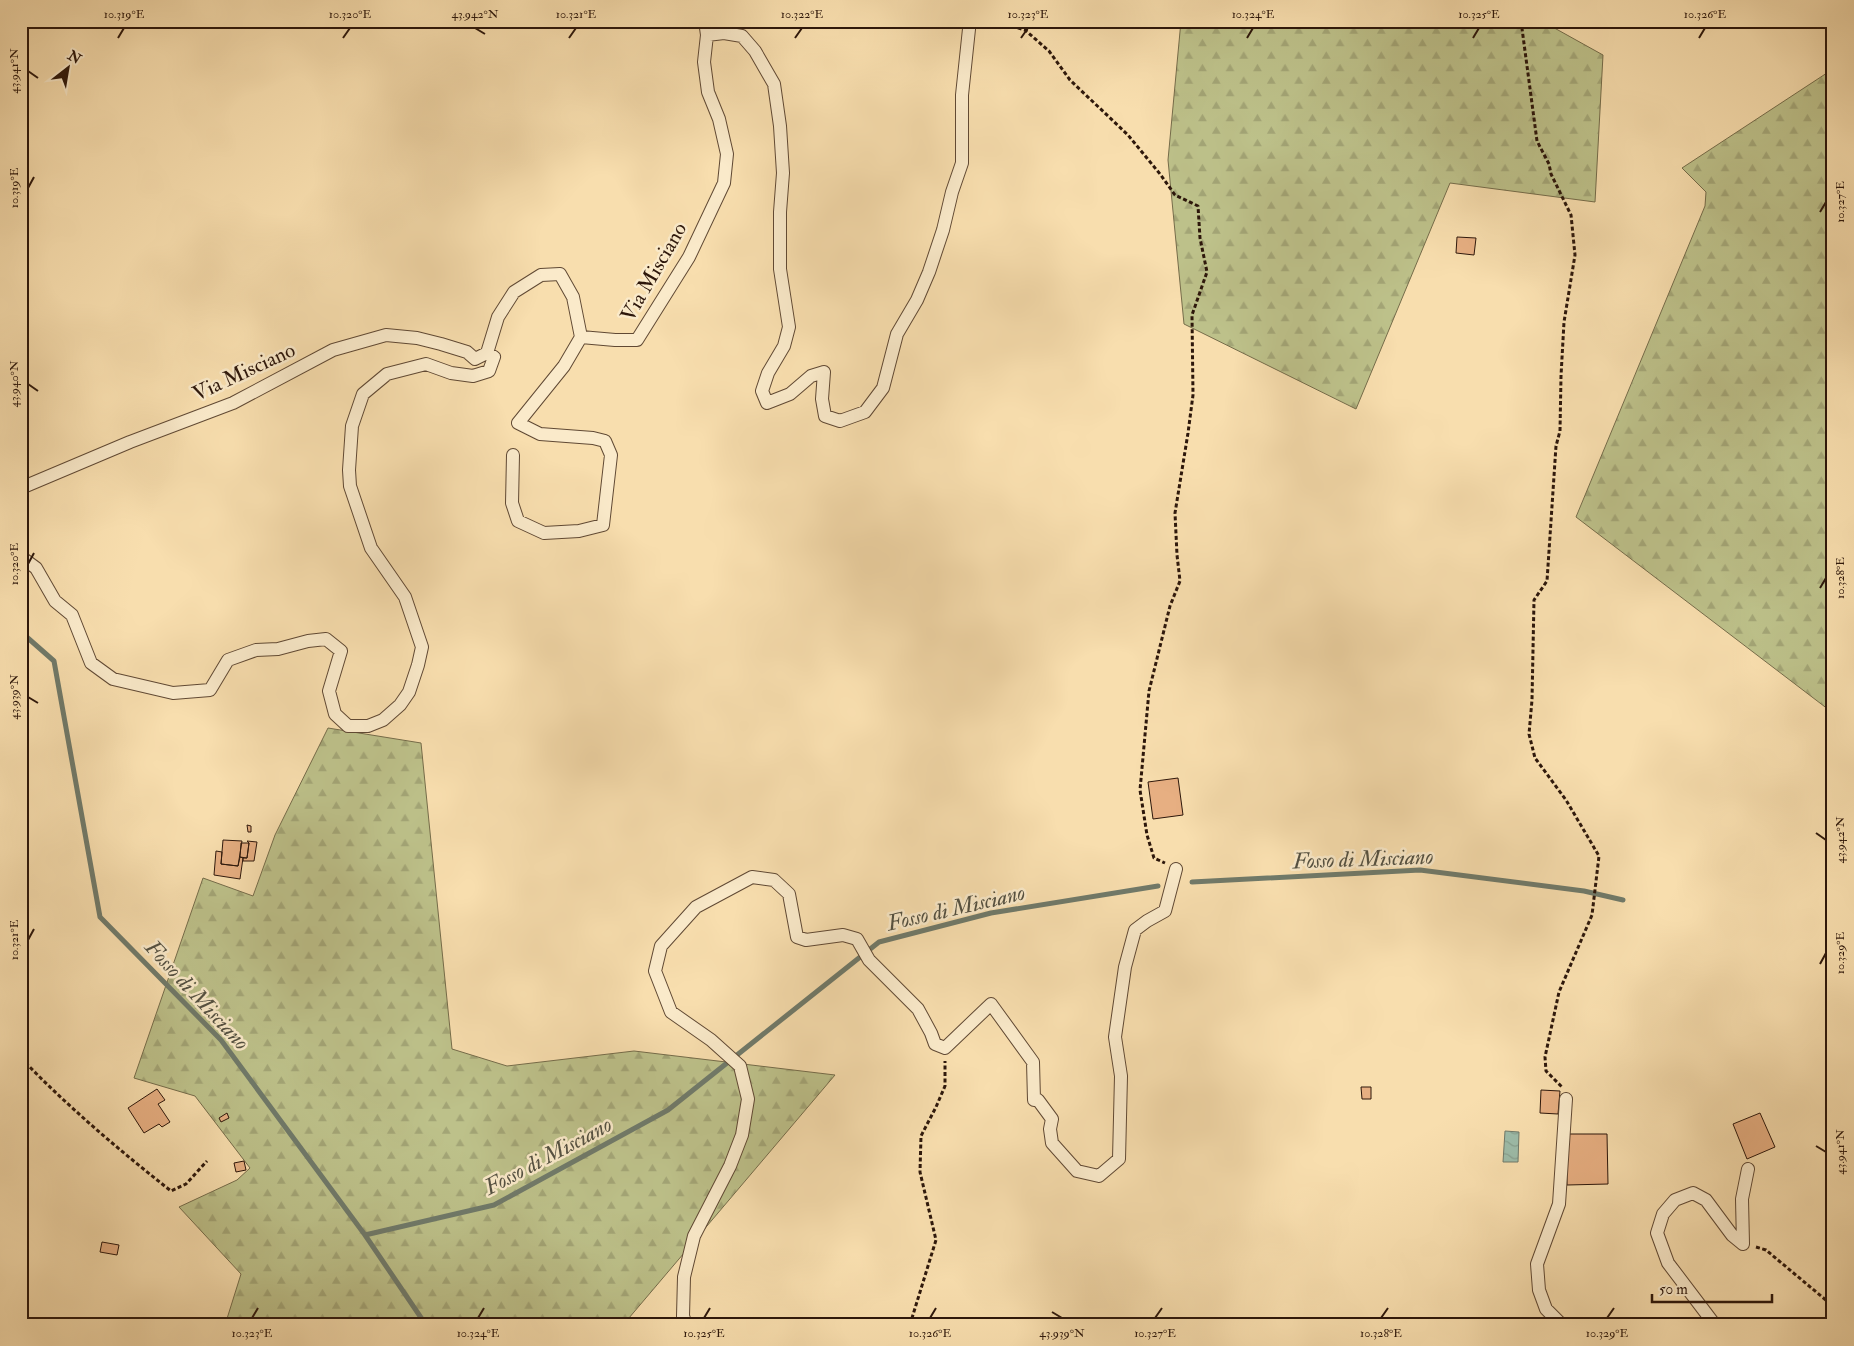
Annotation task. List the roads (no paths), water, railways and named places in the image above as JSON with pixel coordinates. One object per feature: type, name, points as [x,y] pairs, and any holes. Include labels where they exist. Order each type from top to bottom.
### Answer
[{"type":"street","name":"Via Misciano","points":[[582,337],[637,340],[689,257],[724,184],[727,154],[719,119],[708,92],[704,62],[707,34],[705,21]]},
{"type":"street","points":[[707,34],[724,33],[742,36],[756,51],[774,84],[779,117],[783,173],[780,212],[780,269],[789,327],[784,346],[768,373],[762,391],[767,403],[790,394],[810,376],[824,372],[822,399],[825,416],[840,421],[865,412],[883,388],[897,334],[918,300],[943,230],[952,192],[962,163],[962,95],[969,30]]},
{"type":"street","points":[[21,557],[36,568],[55,602],[72,615],[91,663],[113,679],[173,693],[210,690],[228,660],[256,650],[278,649],[308,641],[326,640],[341,651],[329,691],[334,714],[348,726],[368,726],[383,720],[400,705],[409,692],[422,647],[406,598],[371,548],[350,486],[349,470],[352,426],[362,394],[387,374],[426,364],[451,373],[474,376],[489,371],[494,358],[487,353],[498,317],[514,292],[541,275],[560,274],[573,297],[582,337],[564,366],[518,422],[540,434],[593,438],[605,441],[611,455],[603,525],[579,531],[544,533],[518,521],[512,503],[513,455]]},
{"type":"street","name":"Via Misciano","points":[[21,488],[130,442],[234,403],[334,350],[386,335],[417,338],[467,352],[476,359],[487,353]]},
{"type":"street","points":[[686,1325],[683,1316],[684,1277],[694,1236],[730,1166],[742,1135],[748,1098],[740,1066],[711,1040],[671,1012],[655,971],[661,946],[696,907],[752,877],[774,880],[789,894],[797,937],[806,940],[843,935],[857,939],[869,960],[918,1009],[935,1044],[945,1048],[991,1004],[1033,1062],[1034,1100],[1038,1100],[1052,1119],[1050,1129],[1052,1143],[1077,1171],[1098,1176],[1119,1159],[1121,1076],[1115,1037],[1125,967],[1135,930],[1165,911],[1176,869]]},
{"type":"street","points":[[1562,1325],[1546,1310],[1539,1290],[1537,1264],[1559,1204],[1566,1099]]},
{"type":"street","points":[[1716,1325],[1668,1262],[1657,1233],[1662,1214],[1675,1200],[1693,1194],[1706,1200],[1732,1235],[1743,1244],[1742,1199],[1748,1169]]},
{"type":"water","points":[[1505,1131],[1519,1132],[1518,1162],[1503,1162]]},
{"type":"waterway","name":"Fosso di Misciano","points":[[21,632],[54,661],[100,917],[221,1040],[365,1235],[494,1205],[668,1110],[879,942],[991,913],[1158,886]]},
{"type":"waterway","name":"Fosso di Misciano","points":[[1192,882],[1420,870],[1584,891],[1623,900]]},
{"type":"waterway","points":[[365,1235],[426,1325]]}]
